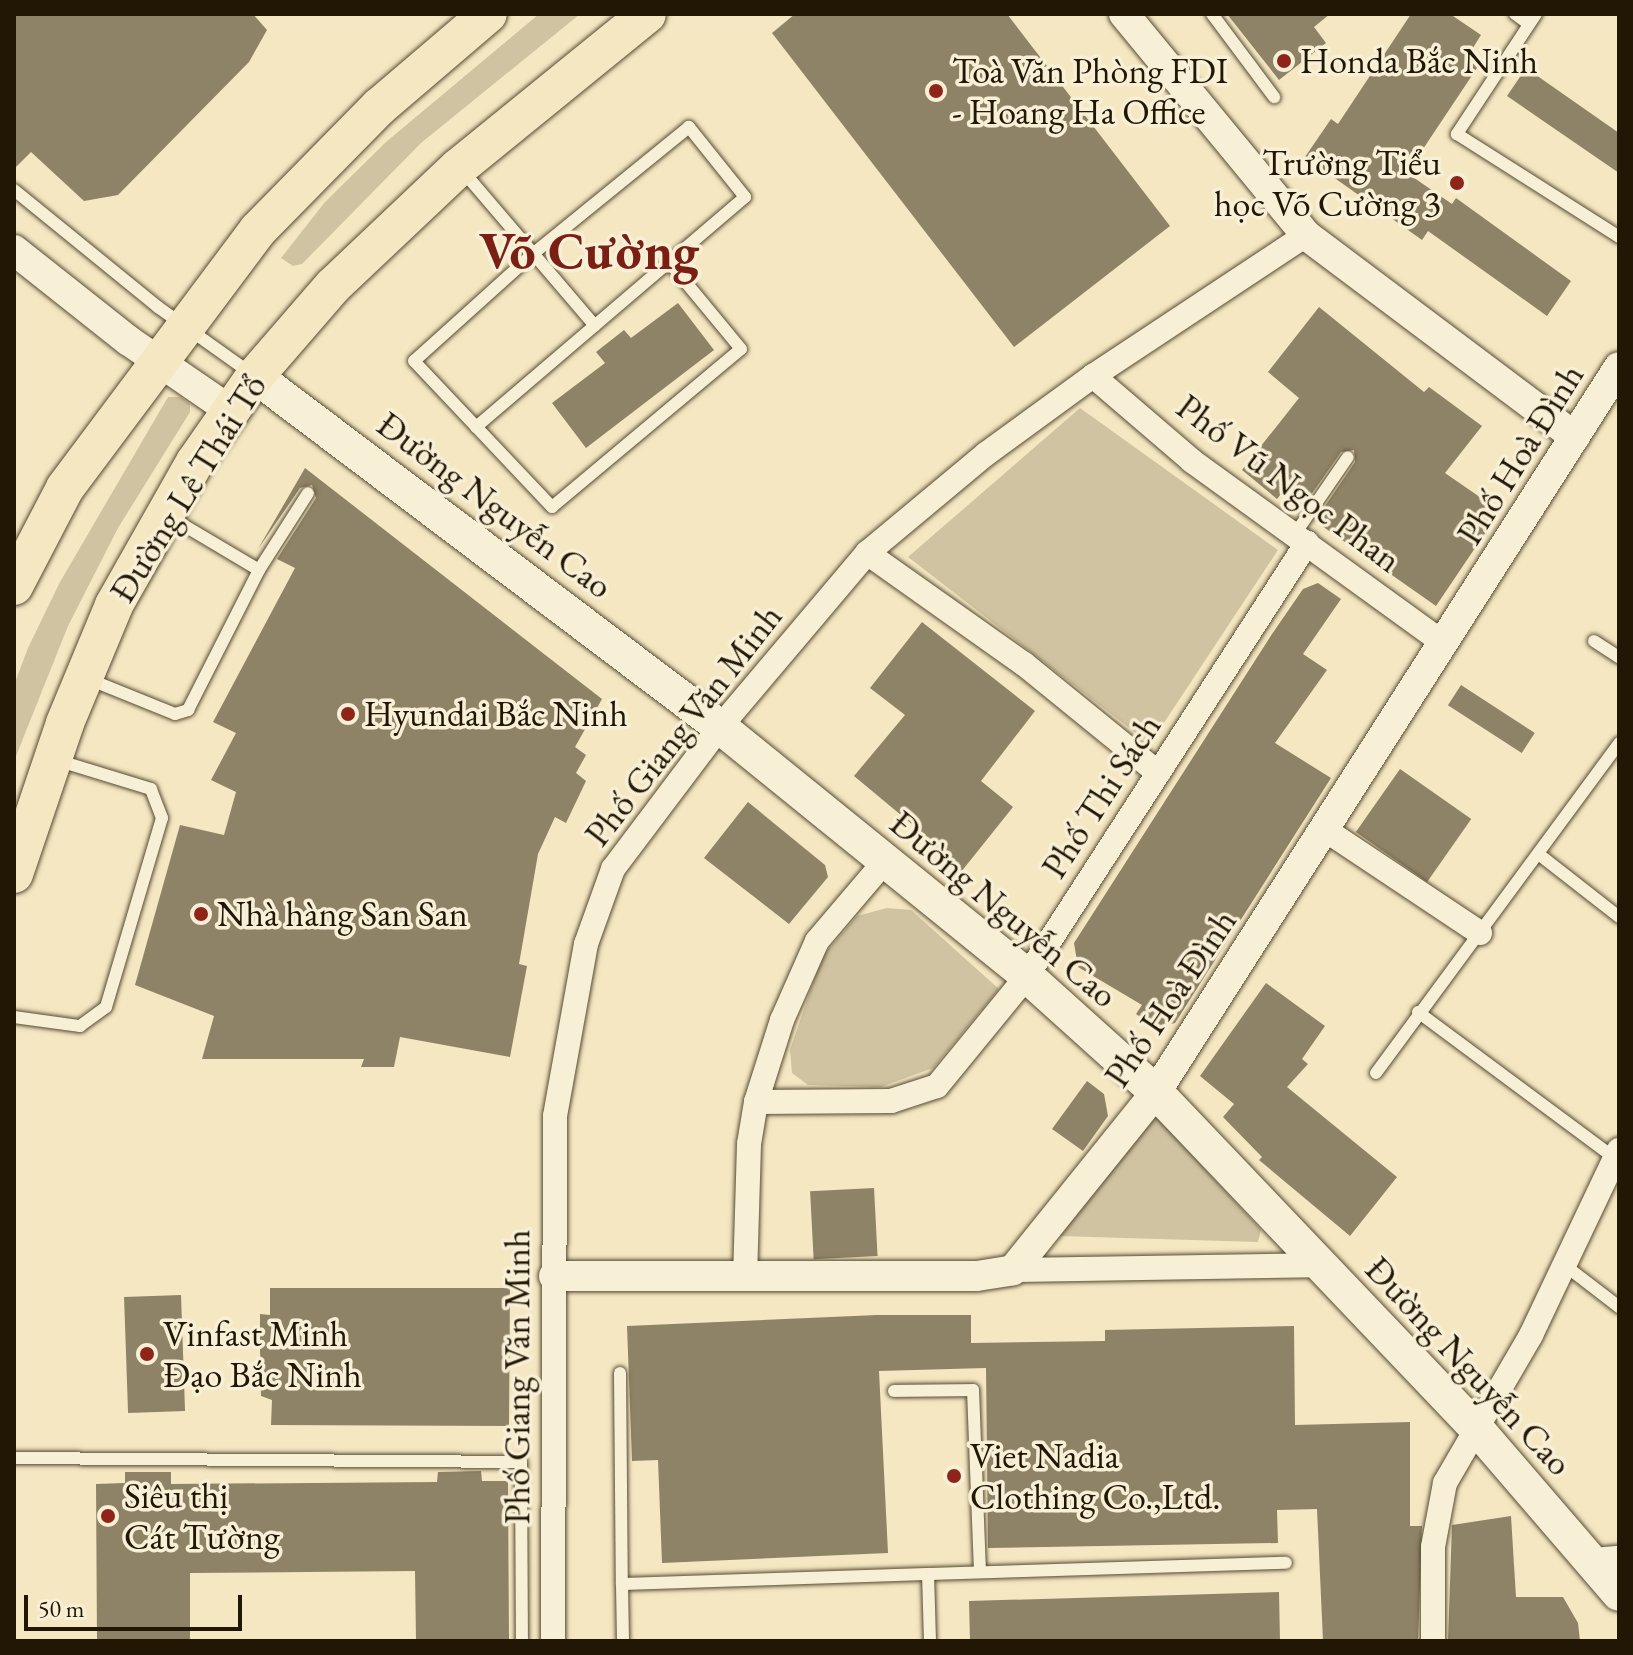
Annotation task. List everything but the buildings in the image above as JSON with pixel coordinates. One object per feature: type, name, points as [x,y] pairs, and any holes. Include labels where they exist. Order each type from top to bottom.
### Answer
[{"type":"main road","points":[[14,586],[65,488],[258,230],[379,107],[488,14]]},
{"type":"main road","name":"Đường Lê Thái Tổ","points":[[14,874],[52,759],[114,605],[166,515],[255,376],[333,286],[459,167],[647,14]]},
{"type":"main road","name":"Đường Nguyễn Cao","points":[[255,376],[720,727],[1027,976],[1156,1092],[1318,1265],[1606,1559],[1619,1594]]},
{"type":"street","points":[[1124,14],[1306,235],[1575,437]]},
{"type":"street","name":"Phố Giang Văn Minh","points":[[553,1641],[555,1116],[574,999],[595,916],[613,869],[720,727],[867,553],[986,454],[1093,376],[1306,235]]},
{"type":"street","points":[[14,250],[159,361],[231,411]]},
{"type":"street","name":"Phố Hoà Đình","points":[[1013,1270],[1156,1092],[1327,831],[1619,367]]},
{"type":"street","name":"Phố Vũ Ngọc Phan","points":[[1093,376],[1192,461],[1445,644]]},
{"type":"street","name":"Phố Thi Sách","points":[[756,1102],[891,1101],[937,1086],[1027,976],[1158,773],[1301,539]]},
{"type":"street","points":[[867,553],[1024,664],[1158,773]]},
{"type":"street","points":[[1327,831],[1480,933]]},
{"type":"street","points":[[745,1279],[756,1102],[811,952],[885,861]]},
{"type":"street","points":[[1433,1641],[1437,1516],[1445,1483],[1478,1430],[1616,1154]]},
{"type":"street","points":[[554,1276],[745,1279],[977,1276],[1013,1270],[1318,1265]]},
{"type":"lane","points":[[1212,14],[1274,97]]},
{"type":"lane","points":[[1515,14],[1533,19],[1457,134],[1619,237]]},
{"type":"lane","points":[[476,427],[745,197],[689,127],[534,253],[414,361],[476,427],[552,507],[741,349],[669,262]]},
{"type":"lane","points":[[459,167],[595,326]]},
{"type":"lane","points":[[14,190],[184,327],[255,376]]},
{"type":"lane","points":[[1301,539],[1348,457]]},
{"type":"lane","points":[[83,676],[183,715],[259,570],[308,493]]},
{"type":"lane","points":[[166,515],[259,570]]},
{"type":"lane","points":[[1594,641],[1619,657]]},
{"type":"lane","points":[[1376,1073],[1418,1012],[1541,856],[1619,743]]},
{"type":"lane","points":[[14,1017],[80,1026],[106,1007],[162,818],[151,789],[52,759]]},
{"type":"lane","points":[[1541,856],[1619,917]]},
{"type":"lane","points":[[1418,1012],[1616,1154]]},
{"type":"lane","points":[[1563,1264],[1619,1307]]},
{"type":"lane","points":[[620,1373],[623,1641]]},
{"type":"lane","points":[[894,1391],[973,1390],[980,1572]]},
{"type":"lane","points":[[14,1458],[521,1462],[522,1641]]},
{"type":"lane","points":[[622,1584],[1286,1563]]},
{"type":"lane","points":[[928,1574],[930,1641]]},
{"type":"shaded area","points":[[539,14],[580,14],[421,143],[302,264],[293,266],[281,258],[325,202],[386,142]]},
{"type":"shaded area","points":[[168,397],[180,397],[190,404],[190,412],[118,528],[68,626],[14,761],[14,685],[28,648],[60,582]]},
{"type":"shaded area","points":[[1080,408],[1278,550],[1150,744],[908,557]]},
{"type":"shaded area","points":[[887,908],[911,910],[999,989],[933,1068],[881,1087],[808,1085],[792,1073],[790,1050],[822,957],[857,916]]},
{"type":"shaded area","points":[[1152,1118],[1159,1119],[1261,1230],[1258,1242],[1059,1236]]},
{"type":"place","name":"Honda Bắc Ninh","points":[[1284,61]]},
{"type":"place","name":"Toà Văn Phòng FDI - Hoang Ha Office","points":[[936,91]]},
{"type":"place","name":"Trường Tiểu học Võ Cường 3","points":[[1457,183]]},
{"type":"place","name":"Hyundai Bắc Ninh","points":[[348,714]]},
{"type":"place","name":"Nhà hàng San San","points":[[201,914]]},
{"type":"place","name":"Vinfast Minh Đạo Bắc Ninh","points":[[147,1354]]},
{"type":"place","name":"Viet Nadia Clothing Co.,Ltd.","points":[[954,1476]]},
{"type":"place","name":"Siêu thị Cát Tường","points":[[108,1516]]},
{"type":"district","name":"Võ Cường","points":[[589,251]]}]
